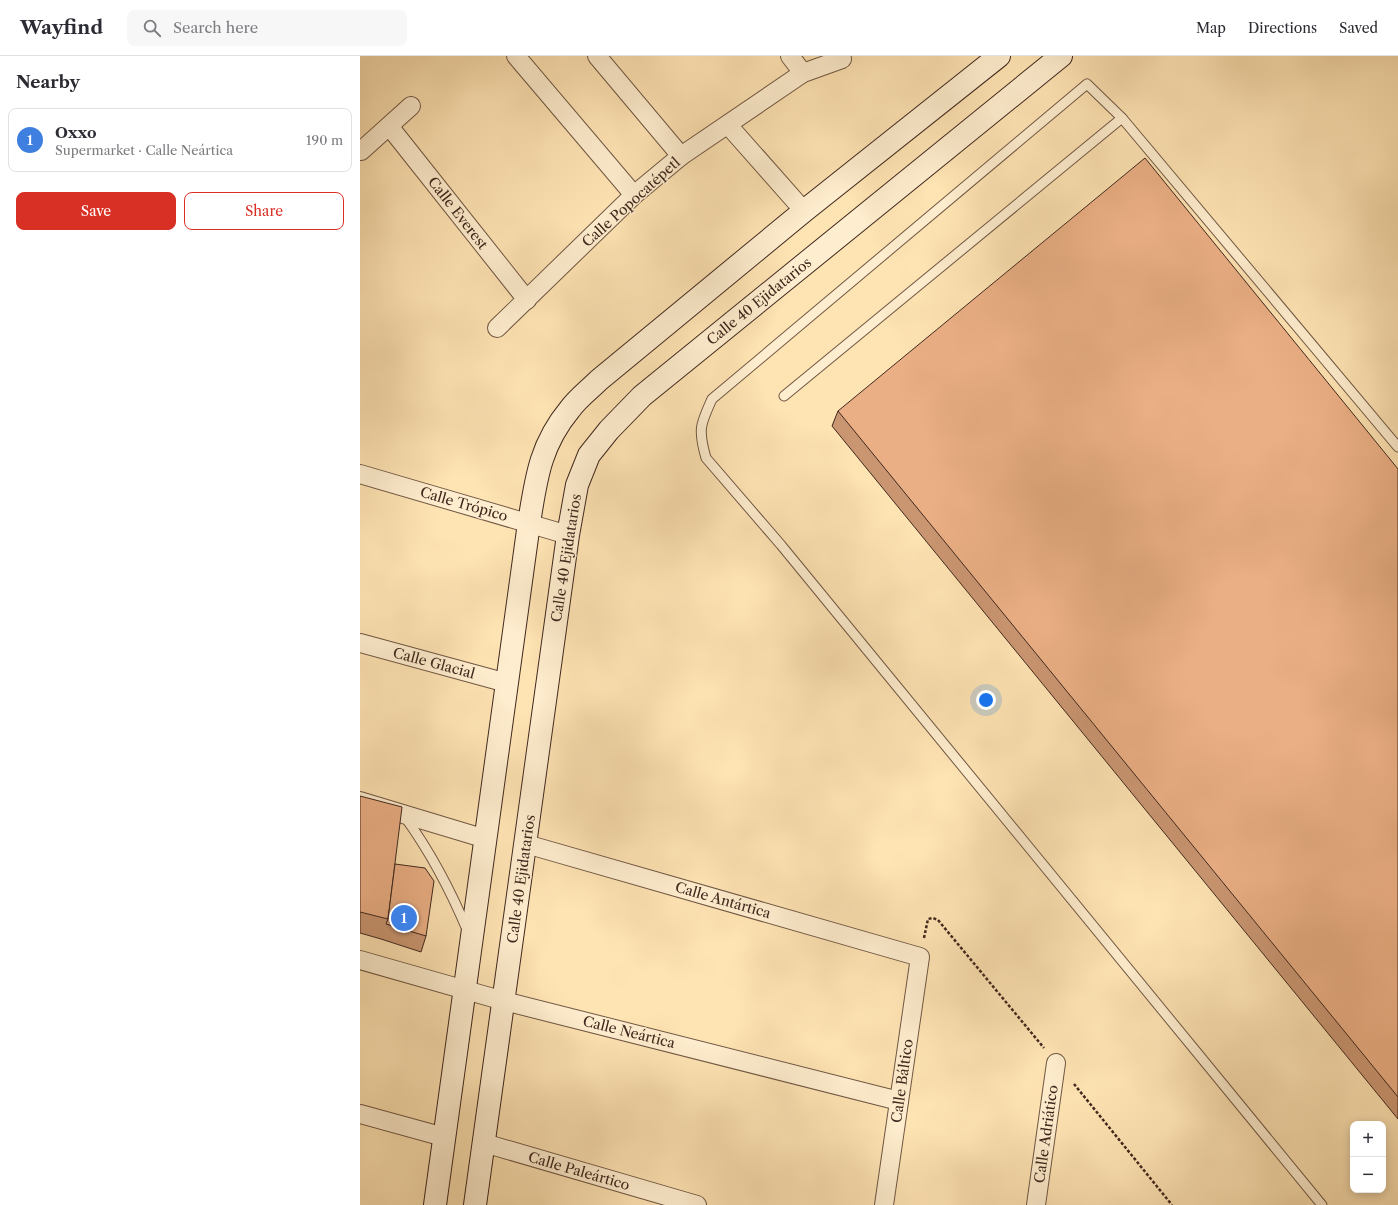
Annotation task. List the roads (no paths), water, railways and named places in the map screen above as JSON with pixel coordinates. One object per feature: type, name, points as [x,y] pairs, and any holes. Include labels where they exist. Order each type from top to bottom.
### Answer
[{"type":"main road","points":[[435,1205],[529,523],[536,479],[545,449],[558,425],[570,408],[599,380],[804,211],[999,56]]},
{"type":"main road","name":"Calle 40 Ejidatarios","points":[[475,1205],[568,535],[577,485],[589,455],[609,430],[642,396],[1061,56]]},
{"type":"street","points":[[516,56],[634,195]]},
{"type":"street","points":[[597,56],[681,156]]},
{"type":"street","points":[[790,56],[804,73]]},
{"type":"street","name":"Calle Popocatépetl","points":[[497,328],[634,195],[681,156],[804,73],[842,59]]},
{"type":"street","points":[[361,151],[411,106]]},
{"type":"street","points":[[728,125],[804,211]]},
{"type":"street","name":"Calle Everest","points":[[389,126],[527,300]]},
{"type":"street","name":"Calle Trópico","points":[[360,474],[568,535]]},
{"type":"street","name":"Calle Glacial","points":[[360,643],[507,683]]},
{"type":"street","points":[[360,801],[486,839]]},
{"type":"street","name":"Calle Antártica","points":[[526,844],[920,957]]},
{"type":"street","name":"Calle Báltico","points":[[884,1205],[920,957]]},
{"type":"street","name":"Calle Neártica","points":[[360,960],[504,1001],[899,1101]]},
{"type":"street","name":"Calle Adriático","points":[[1036,1205],[1056,1063]]},
{"type":"street","points":[[360,1114],[444,1138]]},
{"type":"street","name":"Calle Paleártico","points":[[484,1143],[697,1205]]},
{"type":"lane","points":[[1322,1205],[781,545],[706,458],[701,441],[701,424],[712,399],[1087,84],[1122,118],[1398,447]]},
{"type":"lane","points":[[784,396],[1122,118]]},
{"type":"lane","points":[[403,814],[433,859],[450,891],[472,941]]},
{"type":"place","name":"Oxxo","points":[[404,918]]}]
